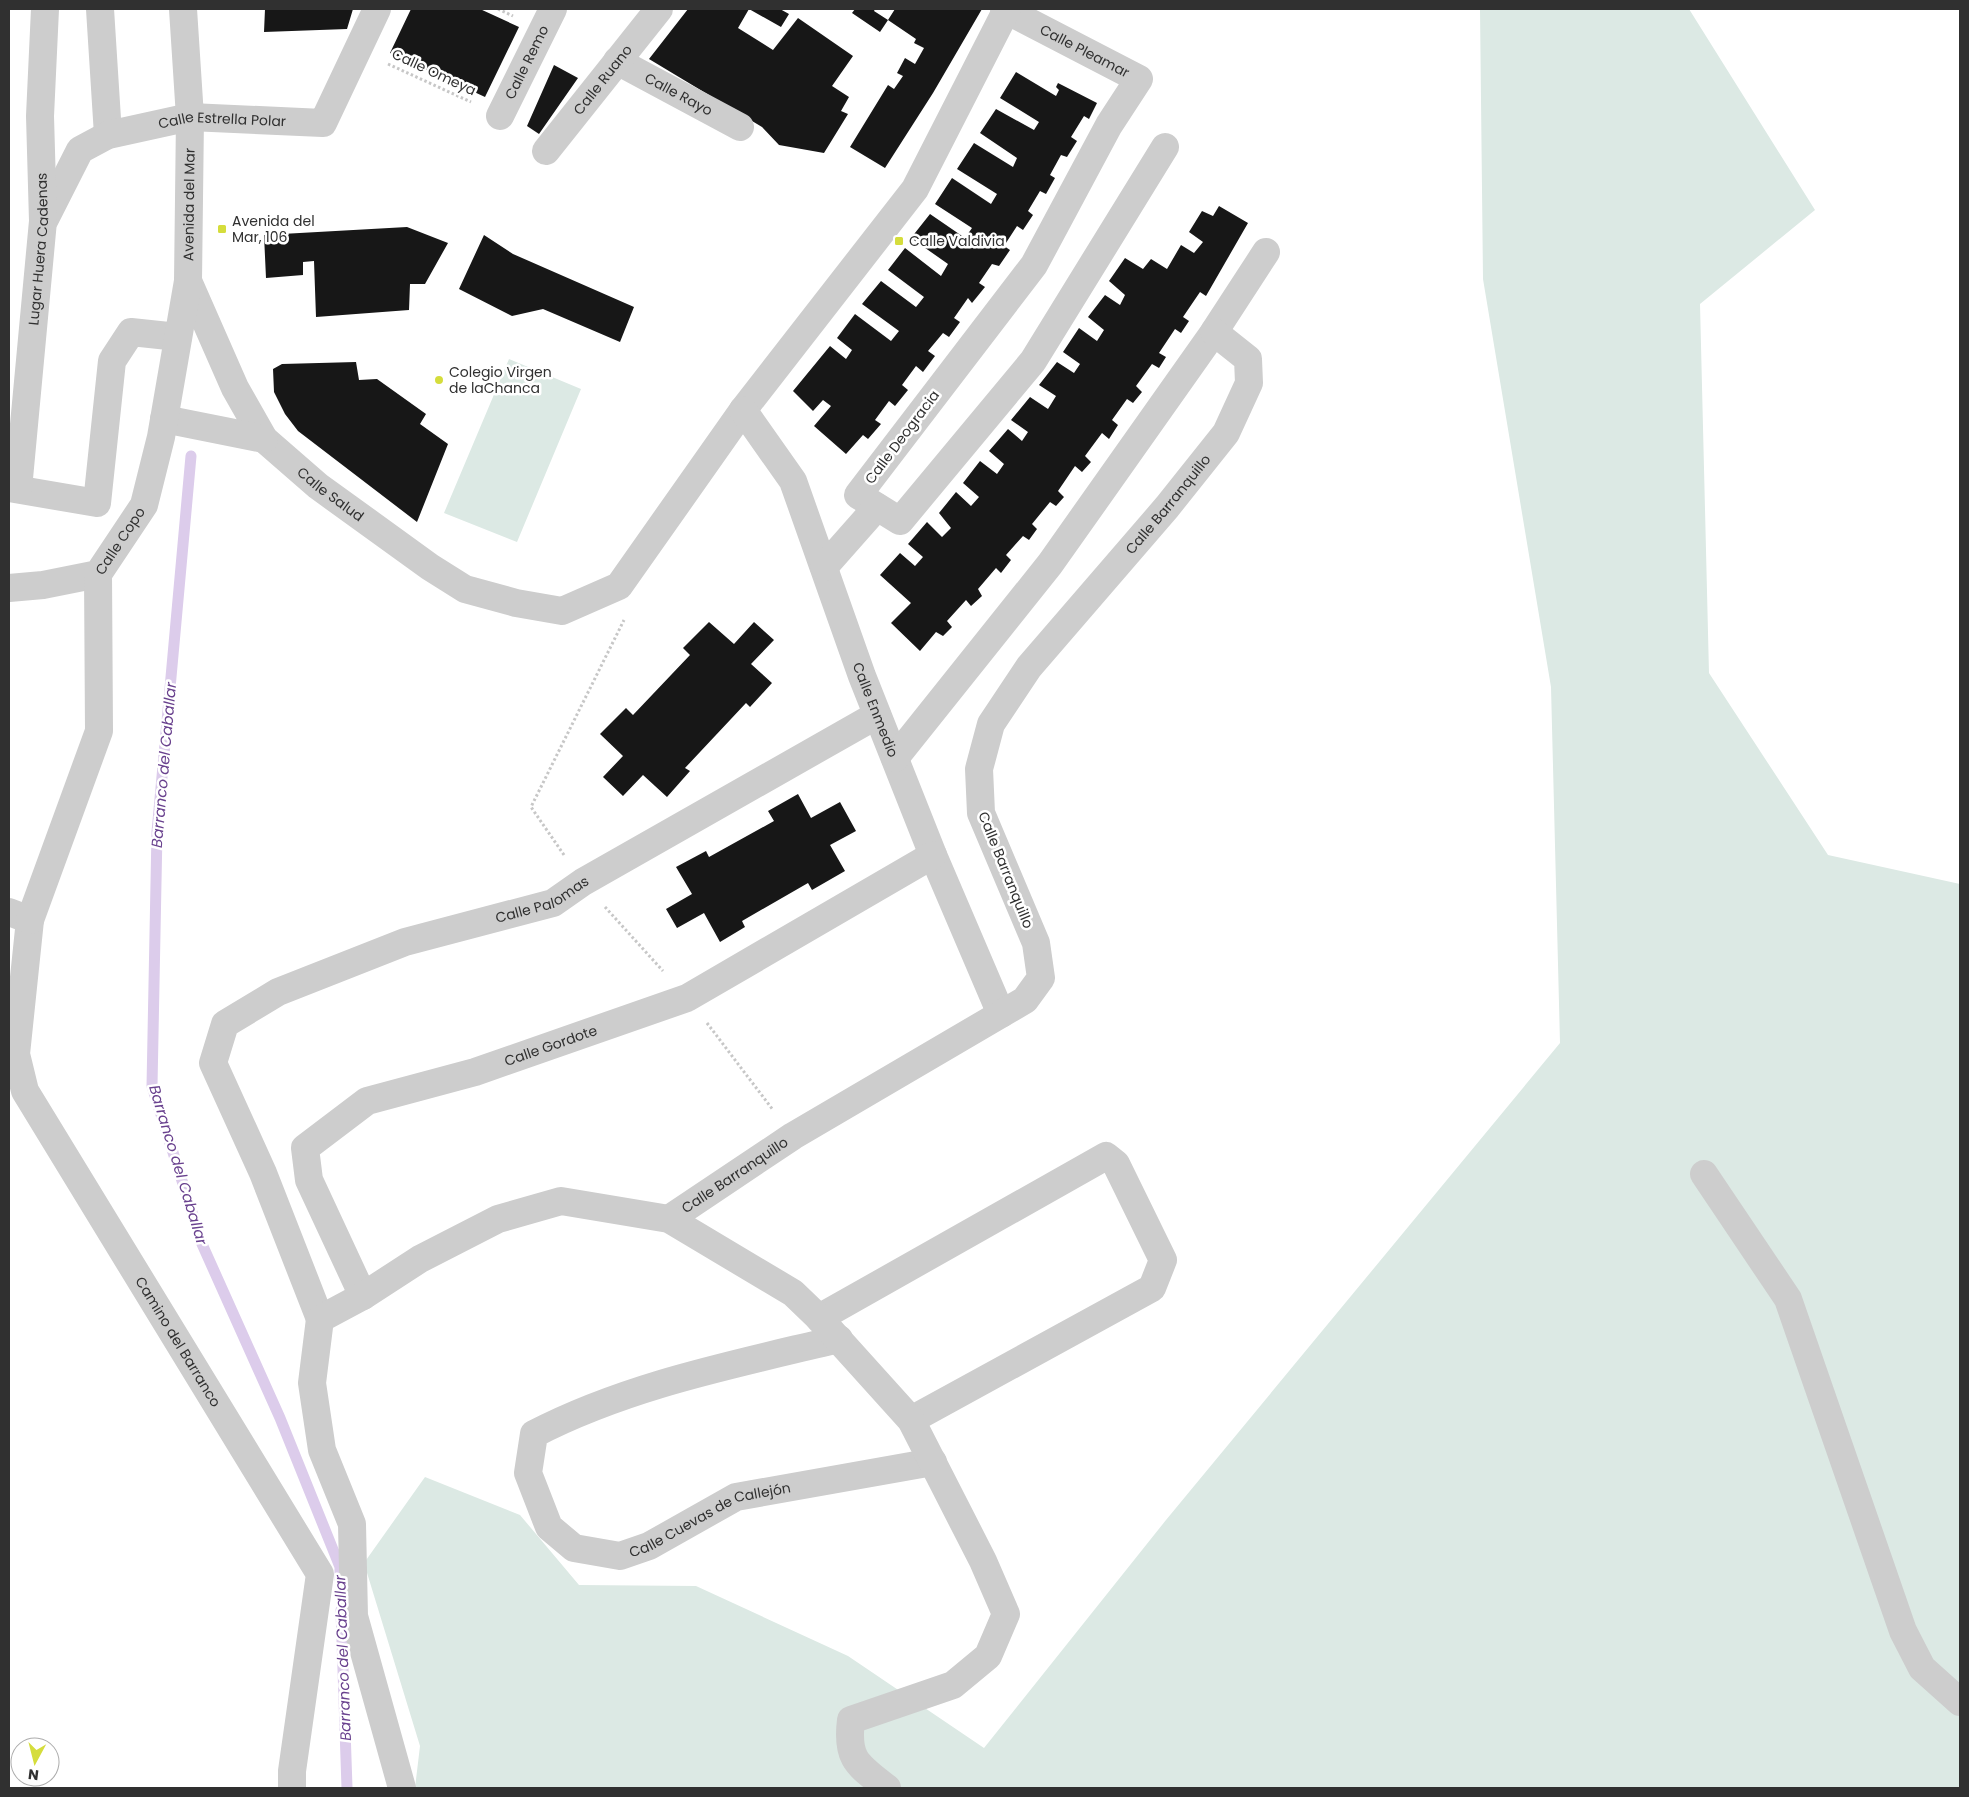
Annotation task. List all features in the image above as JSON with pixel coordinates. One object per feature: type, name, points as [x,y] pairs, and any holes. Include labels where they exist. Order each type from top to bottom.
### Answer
[{"type":"street","name":"Lugar Huera Cadenas","points":[[13,488],[43,221],[40,116],[45,9]]},
{"type":"street","points":[[100,9],[108,135]]},
{"type":"street","name":"Avenida del Mar","points":[[183,9],[190,117],[188,281]]},
{"type":"street","name":"Calle Estrella Polar","points":[[43,221],[80,150],[108,135],[190,117],[323,123],[378,9]]},
{"type":"street","name":"Calle Remo","points":[[500,116],[553,9]]},
{"type":"street","name":"Calle Ruano","points":[[546,151],[658,9]]},
{"type":"street","points":[[743,410],[915,189],[1006,9]]},
{"type":"street","name":"Calle Pleamar","points":[[1006,9],[1139,79]]},
{"type":"street","name":"Calle Rayo","points":[[617,61],[740,127]]},
{"type":"street","name":"Calle Deogracia","points":[[1139,79],[1109,125],[1034,265],[858,495],[900,520],[1033,361],[1165,147]]},
{"type":"street","points":[[895,758],[1050,564],[1214,332],[1266,252]]},
{"type":"street","name":"Calle Salud","points":[[188,281],[235,388],[264,439],[318,486],[430,567],[465,589],[516,603],[562,611],[619,586],[743,410]]},
{"type":"street","name":"Calle Copo","points":[[9,588],[43,585],[98,574],[144,505],[164,420],[188,281]]},
{"type":"street","points":[[13,488],[97,503],[112,361],[131,332],[178,337]]},
{"type":"street","name":"Calle Barranquillo","points":[[669,1219],[793,1136],[1024,1000],[1041,978],[1036,944],[981,813],[980,769],[990,724],[1029,667],[1167,507],[1226,433],[1249,383],[1248,358],[1214,332]]},
{"type":"street","name":"Calle Enmedio","points":[[743,410],[793,481],[877,715],[1000,1014]]},
{"type":"street","points":[[164,420],[264,439]]},
{"type":"street","points":[[824,567],[877,507]]},
{"type":"street","name":"Camino del Barranco","points":[[98,574],[99,731],[20,916],[16,1054],[25,1091],[320,1574],[292,1771],[292,1788]]},
{"type":"street","name":"Calle Palomas","points":[[320,1319],[263,1173],[213,1063],[225,1024],[278,992],[405,942],[553,903],[583,882],[877,715]]},
{"type":"street","name":"Calle Gordote","points":[[363,1296],[309,1180],[305,1148],[367,1101],[475,1072],[687,998],[934,855]]},
{"type":"street","points":[[819,1318],[1106,1156],[1116,1164],[1163,1260],[1152,1288],[911,1420]]},
{"type":"street","points":[[1704,1174],[1788,1299],[1903,1632],[1922,1668],[1960,1702]]},
{"type":"street","points":[[402,1788],[354,1616],[352,1524],[322,1450],[312,1382],[320,1319],[363,1296],[420,1259],[498,1219],[561,1201],[669,1219],[793,1294],[819,1318],[911,1420],[983,1561],[1006,1614],[988,1656],[953,1685],[851,1720],[848,1742],[857,1764],[887,1788]]},
{"type":"street","name":"Calle Cuevas de Callejón","points":[[839,1340],[684,1377],[564,1419],[534,1434],[528,1473],[549,1527],[574,1548],[620,1556],[649,1546],[736,1497],[933,1462]]},
{"type":"path","name":"Calle Omeya","points":[[358,50],[500,116]]},
{"type":"path","points":[[583,882],[531,807],[626,617]]},
{"type":"shaded area","points":[[1480,9],[1689,9],[1815,210],[1700,304],[1709,673],[1828,855],[1960,884],[1960,1788],[415,1788],[420,1746],[364,1563],[425,1477],[520,1515],[579,1585],[696,1586],[848,1656],[984,1748],[1166,1520],[1560,1043],[1551,687],[1483,279]]},
{"type":"shaded area","points":[[509,359],[581,389],[517,542],[444,513]]},
{"type":"building","points":[[265,9],[353,9],[347,29],[264,32]]},
{"type":"building","points":[[411,9],[480,9],[519,27],[485,97],[390,53]]},
{"type":"building","points":[[688,9],[749,9],[738,28],[773,50],[798,18],[853,56],[832,86],[849,97],[841,111],[848,114],[824,153],[779,145],[762,127],[649,59]]},
{"type":"building","points":[[749,9],[780,9],[789,14],[781,27]]},
{"type":"building","points":[[855,9],[875,9],[874,11],[888,20],[880,32],[852,13]]},
{"type":"building","points":[[895,9],[982,9],[933,93],[885,168],[850,147],[888,85],[894,89],[903,76],[897,73],[905,58],[915,64],[924,48],[914,43],[916,39],[888,20]]},
{"type":"building","points":[[554,65],[578,78],[539,134],[527,126]]},
{"type":"building","points":[[1016,72],[1056,96],[1059,90],[1056,87],[1058,83],[1097,103],[1089,119],[1084,116],[1071,137],[1077,141],[1067,157],[1061,155],[1050,175],[1055,178],[1046,194],[1040,191],[1028,211],[1033,215],[1023,230],[1017,226],[1004,246],[1010,250],[999,266],[992,264],[979,283],[985,287],[972,303],[968,298],[954,318],[960,322],[949,337],[943,333],[928,351],[935,356],[923,372],[916,366],[902,385],[908,390],[895,406],[889,401],[875,420],[881,424],[868,439],[863,435],[846,454],[814,426],[831,406],[823,400],[813,411],[793,391],[830,346],[846,359],[852,350],[837,338],[855,314],[891,341],[899,331],[862,304],[881,281],[916,307],[924,297],[888,270],[905,248],[941,276],[948,264],[911,238],[930,214],[965,238],[972,228],[935,204],[952,178],[991,204],[997,194],[957,169],[974,143],[1013,167],[1017,158],[980,133],[996,109],[1034,130],[1039,122],[1000,98]]},
{"type":"building","points":[[1219,206],[1248,223],[1206,296],[1200,292],[1183,317],[1189,321],[1181,333],[1175,329],[1159,353],[1166,357],[1159,368],[1152,364],[1136,386],[1142,392],[1133,403],[1127,399],[1112,420],[1118,425],[1109,439],[1102,433],[1085,456],[1091,462],[1082,472],[1075,466],[1058,491],[1064,497],[1056,506],[1050,502],[1032,524],[1037,529],[1029,540],[1023,536],[1006,555],[1011,560],[1001,573],[996,568],[978,589],[982,596],[971,606],[966,600],[947,621],[952,627],[943,636],[936,632],[920,651],[891,623],[911,603],[880,575],[900,553],[915,566],[923,557],[908,544],[927,522],[942,537],[951,528],[939,513],[956,492],[971,506],[979,497],[963,483],[980,461],[997,474],[1004,464],[989,451],[1008,429],[1022,441],[1028,432],[1011,420],[1030,397],[1048,409],[1056,396],[1039,385],[1057,362],[1074,373],[1080,364],[1063,352],[1079,328],[1097,341],[1104,330],[1088,317],[1105,295],[1120,305],[1125,295],[1109,281],[1125,258],[1143,269],[1151,259],[1167,269],[1181,245],[1194,253],[1203,242],[1189,232],[1202,211],[1213,216]]},
{"type":"building","points":[[407,227],[448,243],[425,284],[410,284],[409,310],[316,317],[314,261],[303,262],[303,275],[266,278],[264,235]]},
{"type":"building","points":[[484,235],[513,254],[634,307],[620,342],[543,309],[512,316],[459,289]]},
{"type":"building","points":[[356,362],[359,380],[377,379],[426,414],[420,424],[448,444],[417,522],[298,431],[285,414],[274,392],[273,369],[282,364]]},
{"type":"building","points":[[709,622],[734,644],[754,622],[774,640],[751,664],[772,683],[750,707],[746,703],[685,768],[690,771],[667,797],[643,775],[623,796],[603,777],[623,756],[600,734],[626,708],[633,715],[690,655],[683,648]]},
{"type":"building","points":[[798,794],[811,818],[840,802],[856,831],[830,845],[845,871],[812,890],[808,883],[742,921],[745,927],[720,942],[704,913],[677,928],[666,909],[692,894],[676,867],[706,851],[709,857],[774,821],[768,811]]},
{"type":"waterway","name":"Barranco del Caballar","points":[[191,456],[157,832],[152,1086],[202,1244],[280,1418],[340,1567],[340,1579]]},
{"type":"waterway","name":"Barranco del Caballar","points":[[341,1610],[347,1788]]},
{"type":"place","name":"Avenida del Mar, 106","points":[[222,229]]},
{"type":"place","name":"Calle Valdivia","points":[[899,241]]},
{"type":"place","name":"Colegio Virgen de laChanca","points":[[439,380]]}]
